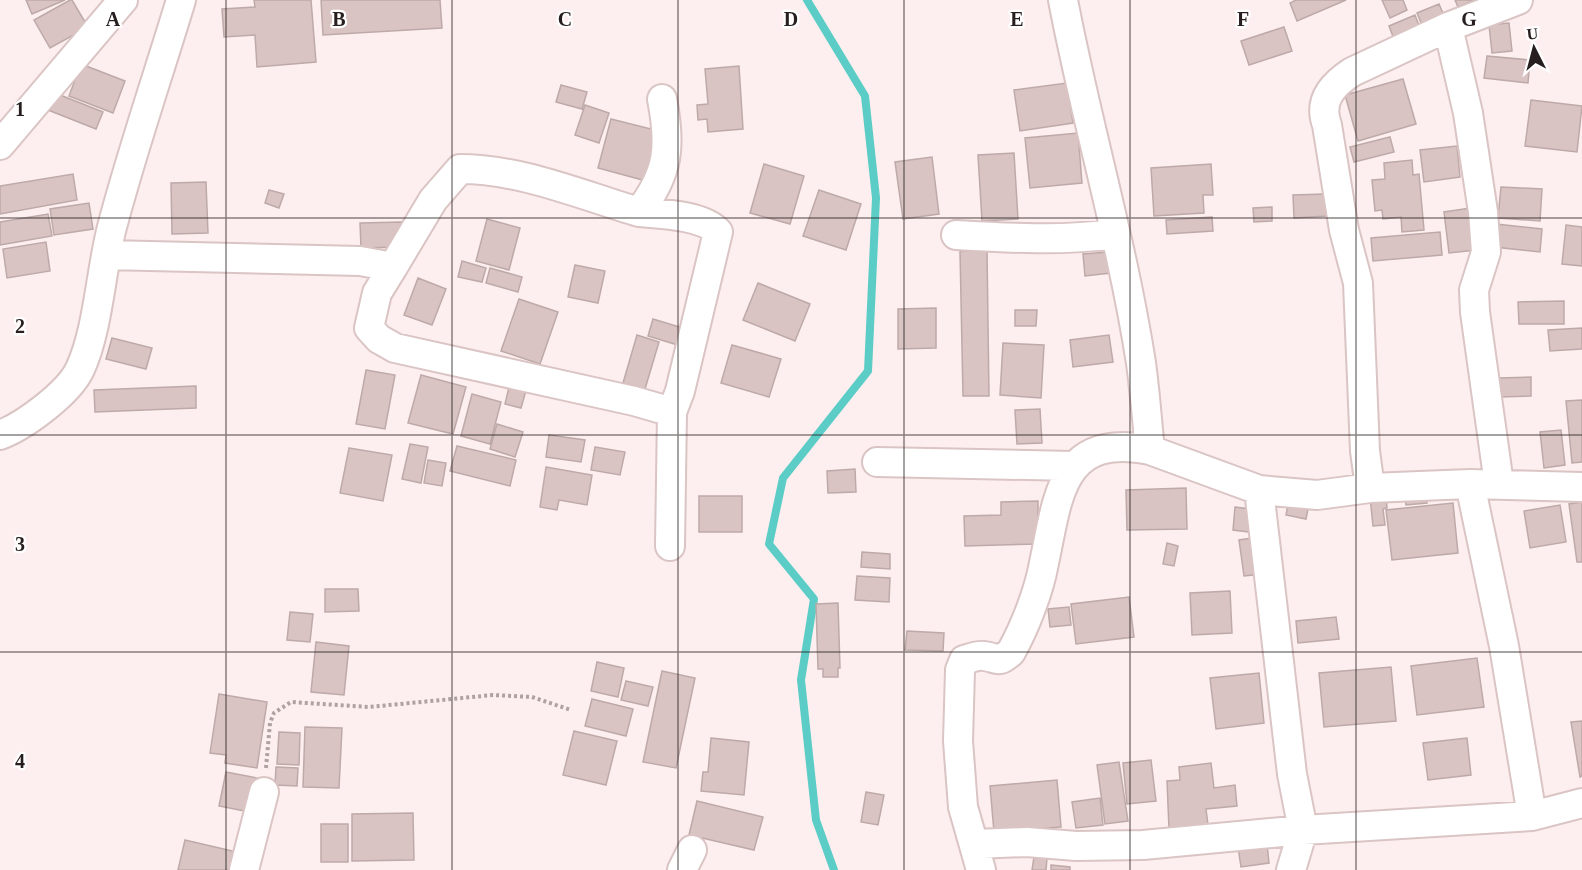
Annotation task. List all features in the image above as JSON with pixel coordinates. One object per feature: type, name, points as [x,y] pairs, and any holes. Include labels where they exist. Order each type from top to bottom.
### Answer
[{"type":"street","points":[[0,145],[123,0]]},
{"type":"street","points":[[0,435],[10,431],[55,399],[80,370],[112,229],[181,0]]},
{"type":"street","points":[[1063,0],[1082,100],[1115,234],[1141,363],[1150,450]]},
{"type":"street","points":[[1370,488],[1365,451],[1358,283],[1344,230],[1327,125],[1322,114],[1325,98],[1338,81],[1352,72],[1448,27],[1518,0]]},
{"type":"street","points":[[1448,27],[1468,113],[1483,212],[1485,252],[1474,290],[1475,312],[1499,484]]},
{"type":"street","points":[[639,213],[660,178],[668,156],[669,134],[662,99]]},
{"type":"street","points":[[670,546],[672,412],[680,391],[718,232],[706,224],[671,214],[639,213],[527,178],[481,169],[460,170],[434,200],[377,293],[369,328],[379,339],[395,348],[634,401],[672,412]]},
{"type":"street","points":[[956,235],[1085,238],[1115,234]]},
{"type":"street","points":[[107,255],[360,261],[393,267]]},
{"type":"street","points":[[1582,487],[1470,484],[1370,488],[1317,495],[1259,490],[1150,450],[1112,448],[1090,455],[1073,466],[1059,492],[1039,585],[1011,652],[1002,660],[984,656],[964,660],[960,670],[958,741],[963,807],[978,857],[1028,842],[1076,846],[1143,845],[1303,830],[1532,816],[1582,803]]},
{"type":"street","points":[[877,462],[1073,466]]},
{"type":"street","points":[[1470,484],[1504,646],[1532,816]]},
{"type":"street","points":[[1259,490],[1292,774],[1303,830],[1291,870]]},
{"type":"street","points":[[244,870],[264,792]]},
{"type":"path","points":[[264,792],[270,723],[274,713],[291,702],[369,707],[493,695],[532,698],[571,710]]},
{"type":"building","points":[[26,0],[65,0],[32,14]]},
{"type":"building","points":[[70,0],[88,27],[50,48],[34,20]]},
{"type":"building","points":[[254,0],[311,0],[316,62],[257,67],[255,35],[224,37],[222,9],[255,7]]},
{"type":"building","points":[[321,0],[440,0],[442,28],[323,35]]},
{"type":"building","points":[[1296,0],[1346,0],[1297,21],[1290,3]]},
{"type":"building","points":[[1382,0],[1403,0],[1407,10],[1390,18]]},
{"type":"building","points":[[1455,0],[1474,0],[1458,7]]},
{"type":"building","points":[[1439,4],[1448,25],[1426,35],[1417,13]]},
{"type":"building","points":[[1415,15],[1423,36],[1397,47],[1389,26]]},
{"type":"building","points":[[1509,23],[1512,51],[1492,53],[1489,25]]},
{"type":"building","points":[[1284,27],[1292,51],[1249,65],[1241,41]]},
{"type":"building","points":[[1487,56],[1530,60],[1528,83],[1484,78]]},
{"type":"building","points":[[81,64],[125,81],[113,113],[69,96]]},
{"type":"building","points":[[739,66],[743,129],[708,132],[707,119],[698,120],[697,105],[708,104],[705,69]]},
{"type":"building","points":[[1403,79],[1416,124],[1358,141],[1345,95]]},
{"type":"building","points":[[1067,83],[1073,123],[1020,131],[1014,90]]},
{"type":"building","points":[[561,85],[587,92],[582,109],[556,102]]},
{"type":"building","points":[[50,91],[103,112],[96,129],[43,108]]},
{"type":"building","points":[[1531,100],[1582,106],[1577,152],[1525,146]]},
{"type":"building","points":[[585,105],[609,113],[599,143],[575,135]]},
{"type":"building","points":[[611,119],[663,132],[650,182],[598,168]]},
{"type":"building","points":[[1078,133],[1082,183],[1030,188],[1025,138]]},
{"type":"building","points":[[1390,137],[1394,152],[1354,162],[1350,147]]},
{"type":"building","points":[[1457,146],[1460,177],[1424,182],[1420,150]]},
{"type":"building","points":[[1014,153],[1018,219],[982,221],[978,155]]},
{"type":"building","points":[[932,157],[939,214],[903,219],[895,162]]},
{"type":"building","points":[[1412,160],[1413,175],[1419,174],[1424,230],[1402,232],[1401,217],[1383,219],[1382,210],[1375,211],[1372,180],[1385,179],[1384,163]]},
{"type":"building","points":[[764,164],[804,176],[790,224],[750,213]]},
{"type":"building","points":[[1211,164],[1213,195],[1203,195],[1204,213],[1154,216],[1151,168]]},
{"type":"building","points":[[73,174],[77,200],[0,214],[0,186]]},
{"type":"building","points":[[206,182],[208,233],[172,234],[171,183]]},
{"type":"building","points":[[1501,187],[1542,189],[1540,221],[1498,218]]},
{"type":"building","points":[[269,190],[284,194],[279,208],[265,203]]},
{"type":"building","points":[[819,190],[861,204],[846,250],[803,236]]},
{"type":"building","points":[[1325,194],[1327,216],[1294,218],[1293,195]]},
{"type":"building","points":[[89,203],[93,229],[54,235],[50,209]]},
{"type":"building","points":[[1272,207],[1272,221],[1254,222],[1253,208]]},
{"type":"building","points":[[1470,208],[1476,250],[1449,253],[1444,212]]},
{"type":"building","points":[[48,214],[52,236],[0,245],[0,222]]},
{"type":"building","points":[[1212,217],[1213,231],[1167,234],[1166,220]]},
{"type":"building","points":[[487,219],[520,228],[509,270],[476,261]]},
{"type":"building","points":[[402,222],[402,247],[361,248],[360,223]]},
{"type":"building","points":[[1496,224],[1542,229],[1540,252],[1494,247]]},
{"type":"building","points":[[1566,225],[1582,227],[1582,266],[1562,264]]},
{"type":"building","points":[[1440,232],[1442,255],[1373,261],[1371,238]]},
{"type":"building","points":[[46,242],[50,271],[7,278],[3,249]]},
{"type":"building","points":[[987,250],[989,396],[963,396],[960,251]]},
{"type":"building","points":[[1109,252],[1111,273],[1085,276],[1083,254]]},
{"type":"building","points":[[462,261],[486,268],[482,282],[458,277]]},
{"type":"building","points":[[575,265],[605,271],[598,303],[568,297]]},
{"type":"building","points":[[490,268],[522,277],[518,292],[486,283]]},
{"type":"building","points":[[418,278],[446,289],[432,325],[404,315]]},
{"type":"building","points":[[758,283],[810,304],[795,341],[743,320]]},
{"type":"building","points":[[519,299],[558,312],[540,364],[501,351]]},
{"type":"building","points":[[1564,301],[1564,324],[1519,324],[1518,302]]},
{"type":"building","points":[[936,308],[936,348],[898,349],[898,309]]},
{"type":"building","points":[[1015,310],[1037,310],[1036,326],[1015,326]]},
{"type":"building","points":[[653,319],[686,329],[681,346],[648,336]]},
{"type":"building","points":[[1582,328],[1582,349],[1550,351],[1548,330]]},
{"type":"building","points":[[637,335],[659,342],[645,389],[623,383]]},
{"type":"building","points":[[1109,335],[1113,362],[1073,367],[1070,340]]},
{"type":"building","points":[[112,338],[152,348],[146,369],[106,359]]},
{"type":"building","points":[[1003,343],[1044,345],[1041,398],[1000,395]]},
{"type":"building","points":[[732,345],[781,359],[769,397],[721,383]]},
{"type":"building","points":[[366,370],[395,375],[385,429],[356,424]]},
{"type":"building","points":[[421,375],[466,387],[453,434],[408,423]]},
{"type":"building","points":[[1531,377],[1531,396],[1499,397],[1499,378]]},
{"type":"building","points":[[510,383],[527,387],[521,408],[505,404]]},
{"type":"building","points":[[196,386],[196,408],[95,412],[94,390]]},
{"type":"building","points":[[472,394],[501,402],[490,444],[461,436]]},
{"type":"building","points":[[1582,400],[1582,462],[1572,463],[1566,401]]},
{"type":"building","points":[[1040,409],[1042,443],[1017,444],[1015,410]]},
{"type":"building","points":[[497,424],[523,432],[515,457],[490,449]]},
{"type":"building","points":[[1561,430],[1565,465],[1544,468],[1540,432]]},
{"type":"building","points":[[549,435],[585,440],[581,462],[546,457]]},
{"type":"building","points":[[410,444],[428,447],[421,483],[402,479]]},
{"type":"building","points":[[457,446],[516,460],[510,486],[450,471]]},
{"type":"building","points":[[595,447],[625,452],[620,475],[591,470]]},
{"type":"building","points":[[349,448],[392,455],[383,501],[340,493]]},
{"type":"building","points":[[428,460],[446,463],[442,486],[424,483]]},
{"type":"building","points":[[546,467],[592,475],[587,505],[559,500],[557,510],[540,507]]},
{"type":"building","points":[[855,469],[856,492],[828,493],[827,471]]},
{"type":"building","points":[[1426,486],[1427,503],[1406,505],[1404,489]]},
{"type":"building","points":[[1186,488],[1187,529],[1127,530],[1126,490]]},
{"type":"building","points":[[1386,495],[1387,508],[1383,509],[1385,525],[1373,526],[1370,497]]},
{"type":"building","points":[[699,496],[742,496],[742,532],[699,532]]},
{"type":"building","points":[[1289,499],[1309,504],[1306,519],[1286,515]]},
{"type":"building","points":[[1038,501],[1038,544],[965,546],[964,516],[1001,515],[1001,502]]},
{"type":"building","points":[[1582,502],[1582,562],[1577,562],[1569,504]]},
{"type":"building","points":[[1453,503],[1458,553],[1392,560],[1386,510]]},
{"type":"building","points":[[1560,505],[1566,542],[1530,548],[1524,511]]},
{"type":"building","points":[[1235,507],[1258,510],[1256,533],[1233,530]]},
{"type":"building","points":[[1259,537],[1263,574],[1244,576],[1239,540]]},
{"type":"building","points":[[1167,543],[1178,546],[1174,566],[1163,564]]},
{"type":"building","points":[[862,552],[890,554],[890,569],[861,567]]},
{"type":"building","points":[[857,576],[890,578],[889,602],[855,600]]},
{"type":"building","points":[[325,589],[358,589],[359,611],[325,612]]},
{"type":"building","points":[[1230,591],[1232,633],[1192,635],[1190,593]]},
{"type":"building","points":[[1129,597],[1134,637],[1076,644],[1071,604]]},
{"type":"building","points":[[838,603],[840,668],[838,668],[838,677],[823,677],[823,669],[818,669],[816,604]]},
{"type":"building","points":[[1069,607],[1071,625],[1050,627],[1048,609]]},
{"type":"building","points":[[290,612],[313,614],[310,642],[287,640]]},
{"type":"building","points":[[1336,617],[1339,639],[1298,643],[1296,621]]},
{"type":"building","points":[[907,631],[944,633],[943,651],[905,650]]},
{"type":"building","points":[[316,642],[349,646],[344,695],[311,692]]},
{"type":"building","points":[[1477,658],[1484,707],[1417,715],[1411,666]]},
{"type":"building","points":[[597,662],[624,668],[618,697],[591,691]]},
{"type":"building","points":[[1391,667],[1396,721],[1324,727],[1319,673]]},
{"type":"building","points":[[662,671],[695,678],[676,768],[643,762]]},
{"type":"building","points":[[1259,673],[1264,723],[1216,729],[1210,678]]},
{"type":"building","points":[[626,681],[653,687],[648,706],[621,700]]},
{"type":"building","points":[[219,694],[267,702],[257,768],[225,763],[226,755],[210,753]]},
{"type":"building","points":[[592,699],[633,709],[626,736],[585,726]]},
{"type":"building","points":[[1582,721],[1582,776],[1580,777],[1571,722]]},
{"type":"building","points":[[305,727],[342,728],[339,788],[303,787]]},
{"type":"building","points":[[574,731],[617,741],[606,785],[563,775]]},
{"type":"building","points":[[279,732],[300,733],[299,765],[277,764]]},
{"type":"building","points":[[711,738],[749,742],[744,795],[701,791],[703,772],[708,772]]},
{"type":"building","points":[[1467,738],[1471,775],[1428,780],[1423,743]]},
{"type":"building","points":[[1151,760],[1156,801],[1127,804],[1123,763]]},
{"type":"building","points":[[1119,762],[1128,821],[1105,824],[1097,765]]},
{"type":"building","points":[[1211,763],[1214,788],[1235,785],[1237,806],[1206,809],[1208,825],[1169,829],[1167,781],[1180,780],[1179,767]]},
{"type":"building","points":[[276,767],[298,768],[297,786],[275,785]]},
{"type":"building","points":[[226,772],[262,779],[255,813],[219,806]]},
{"type":"building","points":[[1057,780],[1061,827],[994,832],[990,786]]},
{"type":"building","points":[[866,792],[884,795],[878,825],[861,822]]},
{"type":"building","points":[[1100,798],[1103,825],[1076,828],[1072,802]]},
{"type":"building","points":[[697,801],[763,817],[754,850],[689,835]]},
{"type":"building","points":[[413,813],[414,860],[352,861],[352,814]]},
{"type":"building","points":[[321,824],[348,824],[348,862],[321,862]]},
{"type":"building","points":[[185,840],[241,853],[237,870],[178,870]]},
{"type":"building","points":[[1267,844],[1269,863],[1241,867],[1238,847]]},
{"type":"building","points":[[1034,857],[1047,858],[1046,870],[1032,870]]},
{"type":"building","points":[[1051,865],[1070,867],[1070,870],[1051,870]]},
{"type":"waterway","points":[[807,0],[865,96],[876,198],[868,371],[783,478],[769,544],[814,599],[801,680],[816,820],[834,870]]}]
